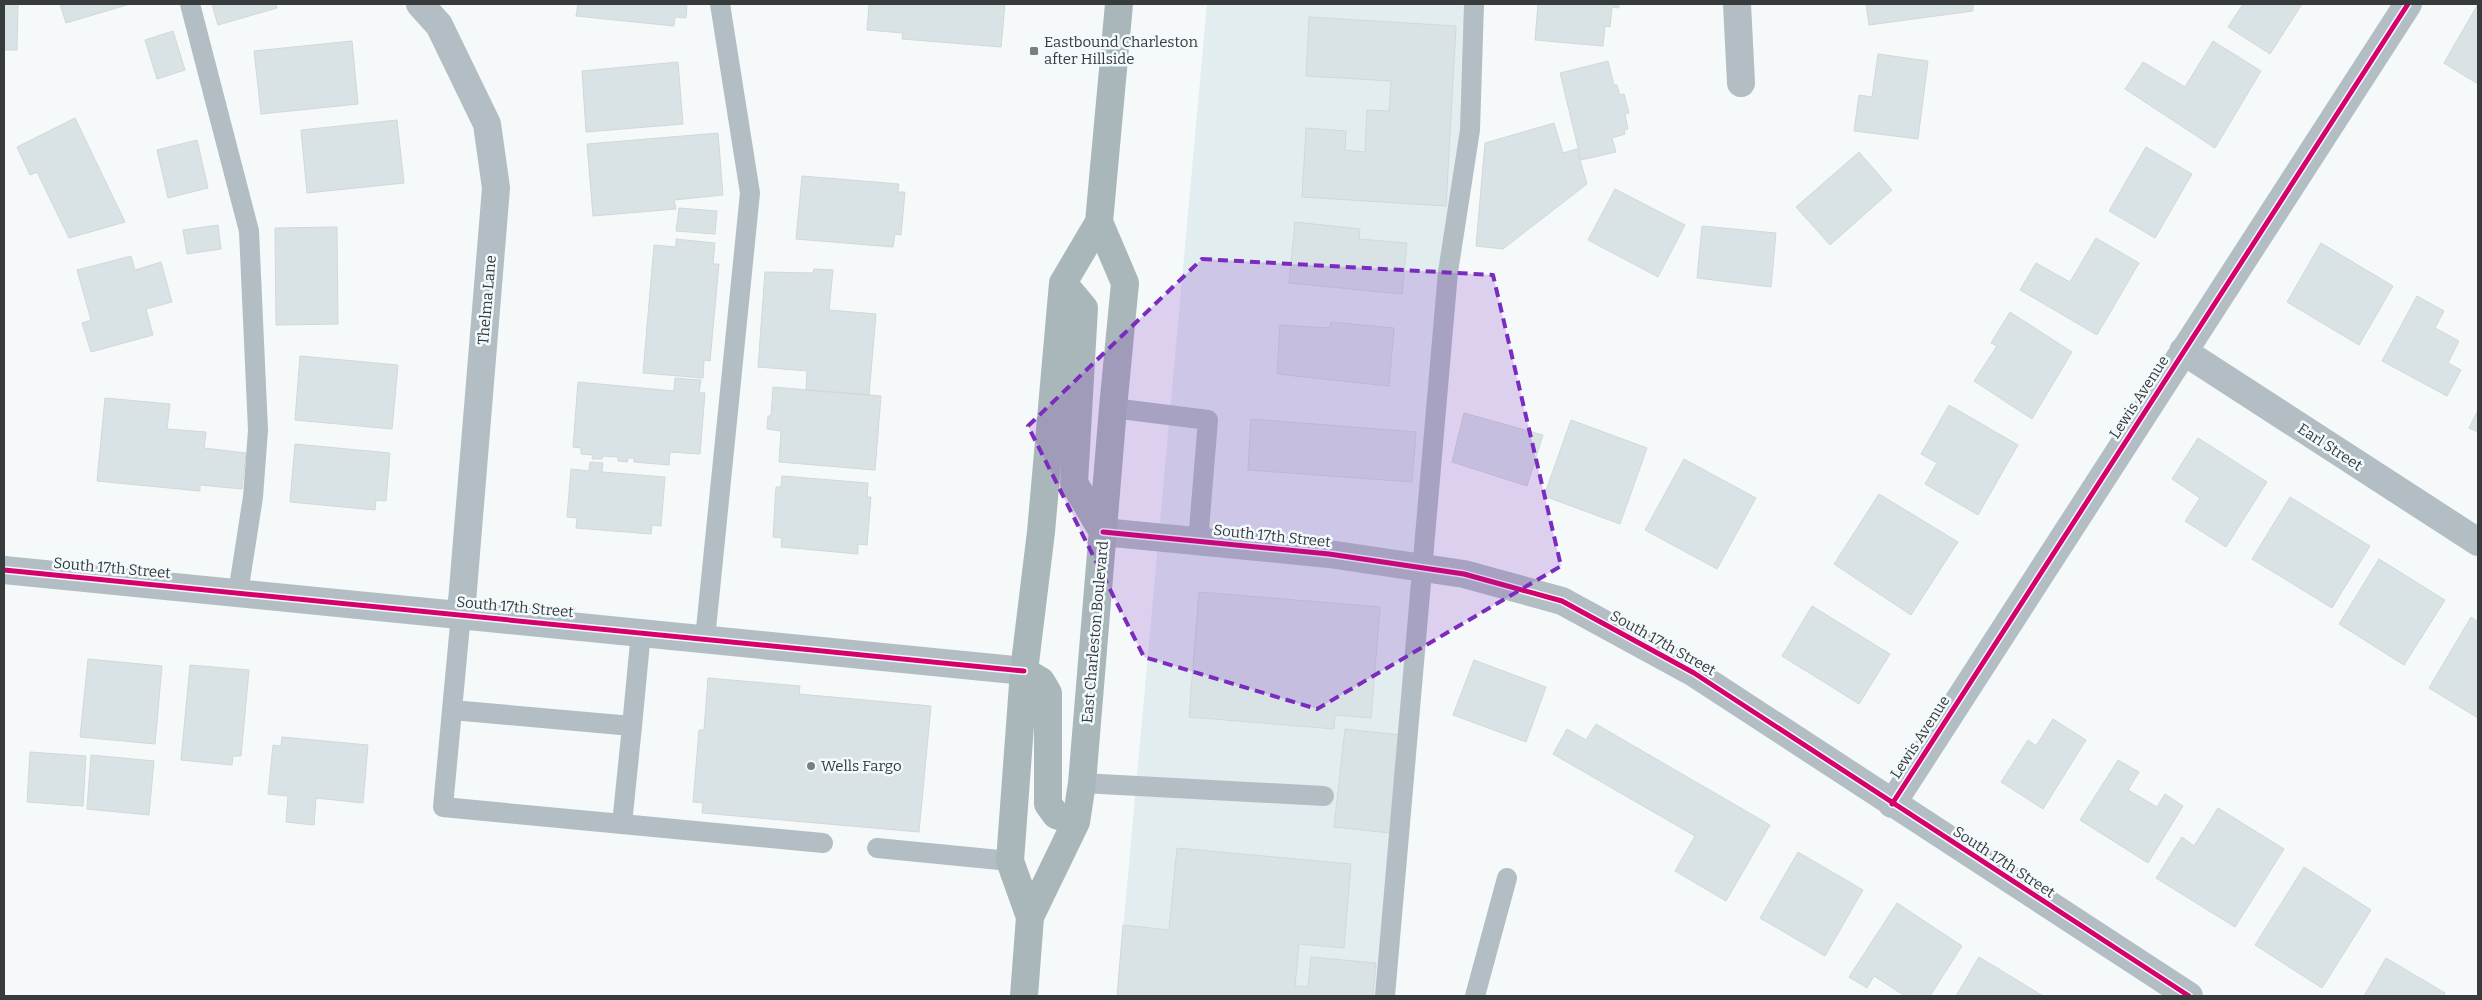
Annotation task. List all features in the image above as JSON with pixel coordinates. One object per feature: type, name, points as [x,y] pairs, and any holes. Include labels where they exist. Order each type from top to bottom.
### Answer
[{"type":"main road","name":"East Charleston Boulevard","points":[[1030,917],[1010,861],[1024,671],[1041,532],[1064,283],[1099,222],[1118,4]]},
{"type":"main road","name":"East Charleston Boulevard","points":[[1024,996],[1030,917],[1076,822],[1082,783],[1112,408],[1125,283],[1099,222]]},
{"type":"main road","points":[[1064,283],[1084,308],[1074,483],[1103,532]]},
{"type":"main road","points":[[1024,671],[1041,681],[1048,693],[1048,804],[1056,815],[1076,822]]},
{"type":"street","name":"Thelma Lane","points":[[420,4],[439,25],[487,124],[496,188],[461,614]]},
{"type":"street","points":[[1737,4],[1740,83]]},
{"type":"street","name":"Lewis Avenue","points":[[1892,804],[2408,4]]},
{"type":"street","name":"Earl Street","points":[[2183,351],[2478,542]]},
{"type":"street","name":"South 17th Street","points":[[1103,532],[1329,554],[1464,574],[1562,601],[1694,673],[1892,804],[2189,996]]},
{"type":"street","name":"South 17th Street","points":[[4,570],[1024,671]]},
{"type":"lane","points":[[190,4],[249,231],[258,430],[253,498],[238,593]]},
{"type":"lane","points":[[705,638],[750,193],[720,4]]},
{"type":"lane","points":[[1385,996],[1424,568],[1448,272],[1470,130],[1474,4]]},
{"type":"lane","points":[[1112,408],[1208,420],[1198,542]]},
{"type":"lane","points":[[461,614],[443,807],[823,843]]},
{"type":"lane","points":[[622,824],[640,632]]},
{"type":"lane","points":[[452,710],[632,726]]},
{"type":"lane","points":[[1082,783],[1324,796]]},
{"type":"lane","points":[[878,848],[1010,861]]},
{"type":"lane","points":[[1475,996],[1507,878]]},
{"type":"highlighted area","points":[[1202,259],[1493,275],[1561,566],[1317,709],[1144,657],[1028,426]]},
{"type":"shaded area","points":[[1207,4],[1479,4],[1392,996],[1117,996]]},
{"type":"building","points":[[4,4],[18,4],[17,50],[4,50]]},
{"type":"building","points":[[60,4],[130,4],[66,23]]},
{"type":"building","points":[[212,4],[276,4],[277,8],[218,25]]},
{"type":"building","points":[[578,4],[687,4],[686,18],[675,17],[674,26],[576,16]]},
{"type":"building","points":[[869,4],[1005,4],[1001,47],[902,39],[903,33],[867,30]]},
{"type":"building","points":[[1538,4],[1619,4],[1619,8],[1612,7],[1610,27],[1605,26],[1603,46],[1535,40]]},
{"type":"building","points":[[1866,4],[1973,4],[1973,11],[1869,25]]},
{"type":"building","points":[[2243,4],[2302,4],[2270,54],[2228,27]]},
{"type":"building","points":[[2478,4],[2478,84],[2444,63]]},
{"type":"building","points":[[1309,17],[1456,26],[1446,206],[1302,197],[1306,128],[1346,131],[1345,150],[1365,152],[1367,110],[1389,111],[1391,81],[1306,76]]},
{"type":"building","points":[[173,31],[185,70],[157,79],[145,40]]},
{"type":"building","points":[[352,41],[358,104],[261,114],[254,51]]},
{"type":"building","points":[[2213,41],[2261,71],[2215,148],[2125,89],[2143,62],[2185,87]]},
{"type":"building","points":[[1878,54],[1928,61],[1918,139],[1854,131],[1859,95],[1872,97]]},
{"type":"building","points":[[1608,61],[1614,85],[1617,85],[1620,95],[1624,94],[1629,113],[1625,114],[1628,129],[1624,130],[1625,134],[1612,138],[1616,152],[1581,160],[1560,73]]},
{"type":"building","points":[[678,62],[683,124],[586,132],[582,71]]},
{"type":"building","points":[[75,118],[125,222],[69,238],[37,172],[30,175],[17,147]]},
{"type":"building","points":[[397,120],[404,183],[307,193],[301,130]]},
{"type":"building","points":[[1554,123],[1563,153],[1577,149],[1587,184],[1503,249],[1476,246],[1485,143]]},
{"type":"building","points":[[718,133],[723,195],[674,200],[676,209],[593,216],[587,144]]},
{"type":"building","points":[[197,140],[208,188],[168,198],[157,150]]},
{"type":"building","points":[[2146,147],[2192,174],[2155,238],[2109,211]]},
{"type":"building","points":[[1859,152],[1892,190],[1830,245],[1796,207]]},
{"type":"building","points":[[802,176],[899,184],[898,192],[905,192],[901,235],[895,234],[893,247],[796,239]]},
{"type":"building","points":[[1615,189],[1685,225],[1658,277],[1588,240]]},
{"type":"building","points":[[679,208],[717,211],[715,234],[676,231]]},
{"type":"building","points":[[1295,222],[1360,229],[1359,239],[1407,243],[1402,294],[1289,283]]},
{"type":"building","points":[[218,225],[221,249],[187,254],[183,230]]},
{"type":"building","points":[[1702,226],[1776,233],[1771,287],[1697,278]]},
{"type":"building","points":[[337,227],[338,324],[276,325],[275,228]]},
{"type":"building","points":[[2096,238],[2139,263],[2097,335],[2020,290],[2036,263],[2070,282]]},
{"type":"building","points":[[676,239],[715,243],[713,264],[719,264],[710,361],[704,360],[703,378],[643,373],[654,245],[676,247]]},
{"type":"building","points":[[2321,243],[2393,286],[2359,345],[2287,302]]},
{"type":"building","points":[[131,256],[135,270],[161,262],[172,302],[146,309],[153,335],[91,352],[82,323],[91,320],[77,270]]},
{"type":"building","points":[[814,269],[833,270],[829,310],[876,314],[869,395],[806,390],[807,371],[758,367],[765,272],[813,273]]},
{"type":"building","points":[[2417,296],[2444,311],[2435,328],[2459,341],[2448,363],[2461,370],[2447,396],[2382,361]]},
{"type":"building","points":[[2010,312],[2072,352],[2032,419],[1974,381],[1997,346],[1991,343]]},
{"type":"building","points":[[1331,322],[1394,328],[1389,386],[1277,374],[1280,325],[1329,328]]},
{"type":"building","points":[[300,356],[398,365],[392,429],[295,420]]},
{"type":"building","points":[[675,378],[701,380],[699,393],[705,393],[700,454],[670,452],[669,465],[634,462],[634,458],[628,458],[627,462],[618,461],[618,457],[603,456],[602,459],[592,459],[593,455],[581,454],[581,448],[573,447],[578,382],[674,391]]},
{"type":"building","points":[[773,387],[881,396],[875,470],[779,462],[781,431],[767,429],[768,416],[771,416]]},
{"type":"building","points":[[105,398],[170,404],[167,429],[206,432],[204,448],[246,453],[242,489],[200,485],[200,491],[97,481]]},
{"type":"building","points":[[1949,405],[2018,445],[1978,515],[1925,484],[1937,463],[1921,454]]},
{"type":"building","points":[[2478,410],[2478,432],[2469,428]]},
{"type":"building","points":[[1464,413],[1543,435],[1527,486],[1452,462]]},
{"type":"building","points":[[1251,419],[1416,432],[1412,482],[1248,470]]},
{"type":"building","points":[[1571,420],[1647,448],[1620,524],[1544,496]]},
{"type":"building","points":[[2198,438],[2267,482],[2226,547],[2185,521],[2200,498],[2172,479]]},
{"type":"building","points":[[295,444],[390,453],[386,501],[376,500],[375,510],[290,502]]},
{"type":"building","points":[[1684,459],[1756,498],[1717,569],[1645,530]]},
{"type":"building","points":[[590,462],[603,463],[602,472],[665,477],[661,526],[652,525],[651,534],[576,528],[577,518],[567,517],[571,469],[589,471]]},
{"type":"building","points":[[782,476],[868,483],[867,497],[871,497],[867,545],[858,544],[858,554],[781,547],[782,538],[773,537],[776,487],[781,487]]},
{"type":"building","points":[[1879,494],[1958,542],[1911,615],[1834,564]]},
{"type":"building","points":[[2290,497],[2370,546],[2332,608],[2252,559]]},
{"type":"building","points":[[2379,559],[2445,600],[2404,665],[2339,624]]},
{"type":"building","points":[[1199,592],[1380,607],[1371,718],[1335,715],[1334,729],[1189,717]]},
{"type":"building","points":[[1812,606],[1890,654],[1859,704],[1782,656]]},
{"type":"building","points":[[2471,617],[2478,622],[2478,718],[2429,688]]},
{"type":"building","points":[[88,659],[162,666],[155,744],[80,737]]},
{"type":"building","points":[[1474,660],[1546,687],[1526,742],[1453,715]]},
{"type":"building","points":[[190,665],[249,670],[241,756],[233,756],[232,765],[181,760]]},
{"type":"building","name":"Wells Fargo","points":[[708,678],[800,686],[799,694],[931,706],[919,832],[702,813],[703,803],[693,802],[699,730],[704,730]]},
{"type":"building","points":[[2053,719],[2086,740],[2043,809],[2001,782],[2028,740],[2036,746]]},
{"type":"building","points":[[1596,724],[1770,825],[1726,901],[1675,871],[1695,836],[1553,754],[1567,729],[1586,740]]},
{"type":"building","points":[[1345,729],[1400,735],[1390,833],[1334,827]]},
{"type":"building","points":[[282,737],[368,745],[363,803],[316,798],[314,825],[286,822],[288,796],[268,794],[273,745],[281,746]]},
{"type":"building","points":[[30,752],[86,756],[83,806],[27,802]]},
{"type":"building","points":[[91,755],[154,761],[149,815],[87,809]]},
{"type":"building","points":[[2118,760],[2139,772],[2128,790],[2157,807],[2165,794],[2183,806],[2148,863],[2080,820]]},
{"type":"building","points":[[2218,808],[2284,849],[2235,927],[2156,878],[2182,837],[2194,846]]},
{"type":"building","points":[[1177,848],[1351,864],[1344,948],[1299,944],[1295,986],[1308,987],[1311,957],[1376,963],[1373,996],[1117,996],[1123,925],[1169,930]]},
{"type":"building","points":[[1798,852],[1863,890],[1825,956],[1760,918]]},
{"type":"building","points":[[2304,867],[2371,910],[2322,988],[2255,945]]},
{"type":"building","points":[[1897,903],[1962,946],[1930,996],[1905,996],[1874,976],[1867,988],[1849,977]]},
{"type":"building","points":[[1979,957],[2043,996],[1956,996]]},
{"type":"building","points":[[2386,958],[2445,993],[2443,996],[2364,996]]},
{"type":"cycle path","points":[[1892,804],[2408,4]]},
{"type":"cycle path","points":[[1103,532],[1329,554],[1464,574],[1562,601],[1694,673],[2189,996]]},
{"type":"cycle path","points":[[4,570],[1024,671]]},
{"type":"place","name":"Eastbound Charleston after Hillside","points":[[1034,51]]},
{"type":"place","name":"Wells Fargo","points":[[811,766]]}]
